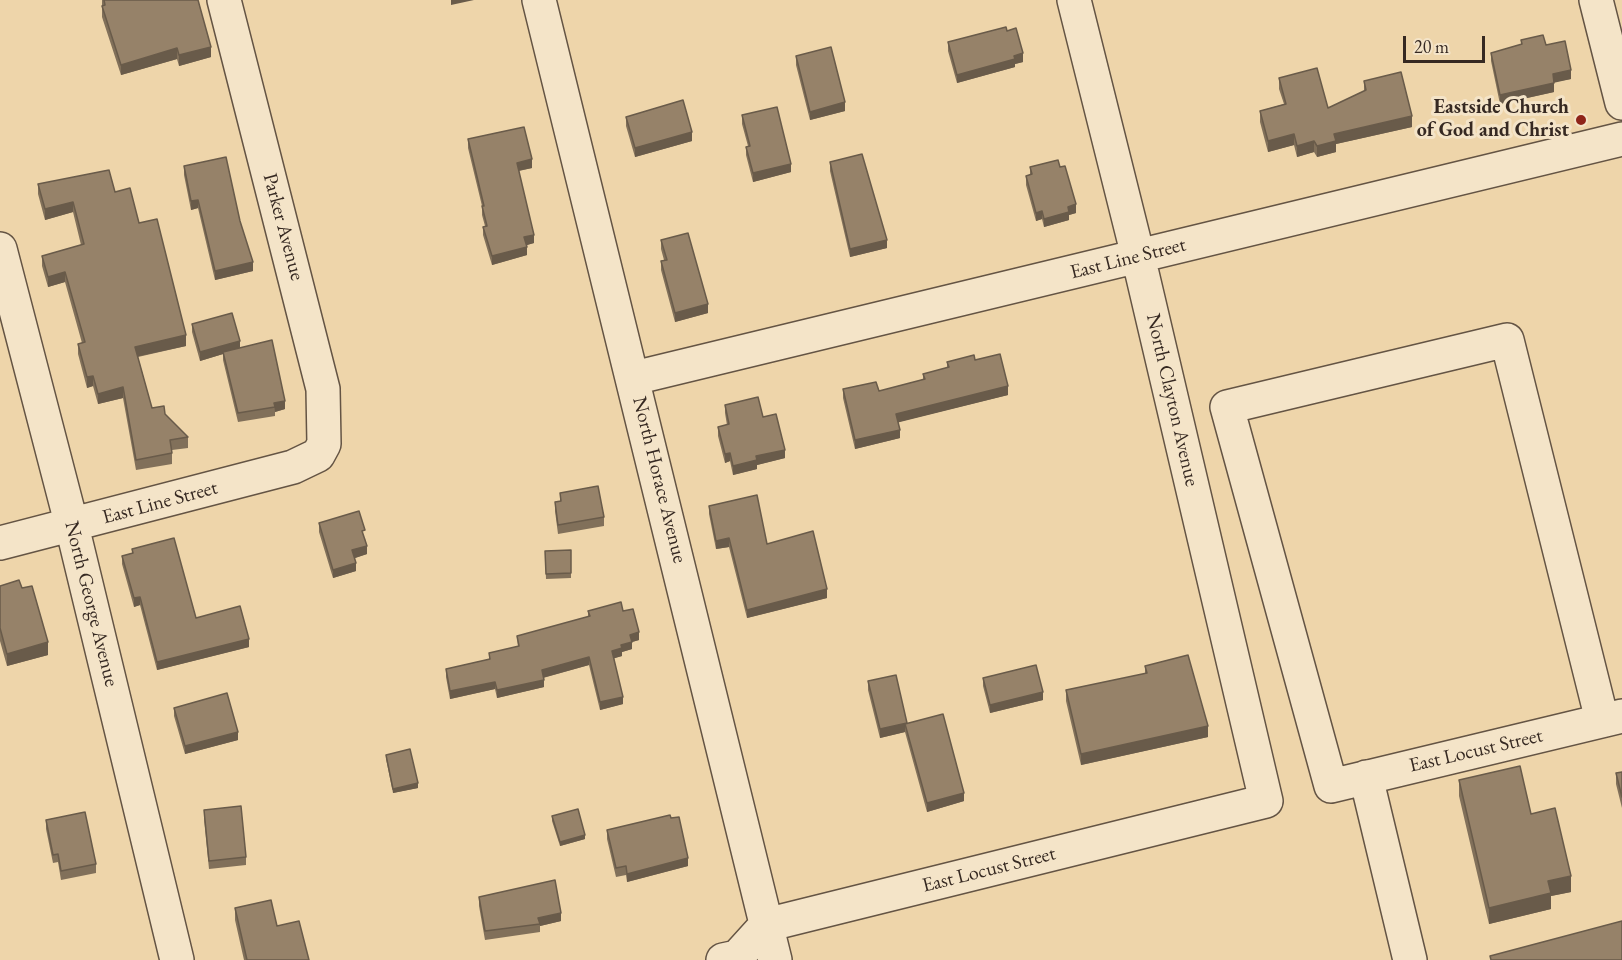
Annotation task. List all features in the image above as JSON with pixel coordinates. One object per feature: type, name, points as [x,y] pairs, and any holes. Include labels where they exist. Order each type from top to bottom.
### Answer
[{"type":"street","name":"Parker Avenue","points":[[224,0],[323,389],[325,434],[324,444],[318,455]]},
{"type":"street","name":"North Horace Avenue","points":[[539,0],[634,378],[775,960]]},
{"type":"street","name":"North Clayton Avenue","points":[[1074,0],[1138,256],[1266,801]]},
{"type":"street","points":[[1596,0],[1622,103]]},
{"type":"street","name":"East Line Street","points":[[634,378],[1622,139]]},
{"type":"street","name":"North George Avenue","points":[[0,249],[72,526],[177,960]]},
{"type":"street","name":"East Locust Street","points":[[1507,340],[1612,718],[1366,777],[1331,786],[1227,406],[1507,340]]},
{"type":"street","name":"East Line Street","points":[[0,543],[293,467],[318,455]]},
{"type":"street","points":[[1366,777],[1410,960]]},
{"type":"street","name":"East Locust Street","points":[[766,925],[1266,801]]},
{"type":"street","points":[[723,960],[737,957],[766,925]]},
{"type":"building","points":[[104,0],[198,0],[211,47],[179,55],[177,48],[121,65],[102,6],[105,5]]},
{"type":"building","points":[[1006,27],[1007,31],[1016,28],[1023,53],[1014,56],[1015,59],[957,75],[948,42]]},
{"type":"building","points":[[1543,35],[1546,45],[1565,41],[1571,70],[1553,74],[1554,83],[1500,95],[1491,53],[1522,44],[1521,40]]},
{"type":"building","points":[[831,47],[845,102],[810,112],[796,56]]},
{"type":"building","points":[[1317,68],[1328,108],[1366,90],[1364,81],[1401,72],[1412,116],[1334,134],[1336,141],[1317,146],[1314,141],[1297,146],[1294,134],[1268,141],[1260,111],[1286,104],[1279,78]]},
{"type":"building","points":[[683,100],[692,132],[635,148],[626,117]]},
{"type":"building","points":[[777,107],[791,164],[753,173],[746,147],[750,146],[742,115]]},
{"type":"building","points":[[524,127],[532,159],[517,163],[534,235],[524,237],[527,247],[492,256],[483,227],[487,226],[482,206],[484,206],[468,139]]},
{"type":"building","points":[[862,154],[887,240],[850,249],[830,162]]},
{"type":"building","points":[[226,157],[240,221],[253,262],[215,271],[198,200],[191,201],[184,166]]},
{"type":"building","points":[[1058,160],[1060,167],[1065,166],[1076,204],[1068,207],[1069,212],[1044,219],[1042,211],[1036,213],[1026,176],[1032,174],[1030,167]]},
{"type":"building","points":[[109,170],[115,192],[130,188],[139,223],[157,219],[186,335],[135,347],[152,408],[164,406],[165,414],[188,437],[170,440],[172,453],[136,460],[123,387],[98,394],[93,376],[87,377],[78,344],[85,342],[65,272],[48,277],[42,256],[84,244],[73,202],[45,209],[38,184]]},
{"type":"building","points":[[688,233],[708,304],[675,313],[661,261],[667,260],[661,240]]},
{"type":"building","points":[[232,313],[240,341],[200,352],[192,324]]},
{"type":"building","points":[[272,340],[285,401],[274,403],[275,407],[238,413],[223,352]]},
{"type":"building","points":[[1000,354],[1008,386],[896,414],[900,430],[855,440],[843,389],[876,382],[879,391],[925,379],[923,374],[949,367],[947,362],[974,355],[975,360]]},
{"type":"building","points":[[758,397],[763,417],[776,414],[785,450],[756,456],[757,460],[733,466],[730,453],[725,454],[718,427],[729,424],[725,405]]},
{"type":"building","points":[[598,486],[604,517],[558,525],[555,502],[561,501],[560,493]]},
{"type":"building","points":[[757,495],[767,544],[813,531],[827,589],[747,610],[729,538],[716,541],[709,506]]},
{"type":"building","points":[[359,511],[367,546],[352,550],[356,563],[333,570],[319,523]]},
{"type":"building","points":[[174,538],[196,618],[240,606],[249,639],[157,662],[140,597],[134,598],[122,556],[133,553],[132,549]]},
{"type":"building","points":[[571,550],[571,573],[546,574],[545,551]]},
{"type":"building","points":[[19,580],[22,588],[32,586],[48,642],[7,654],[0,628],[0,586]]},
{"type":"building","points":[[621,602],[623,611],[633,609],[639,632],[630,635],[632,642],[612,651],[623,697],[600,702],[589,657],[542,670],[544,680],[497,690],[495,682],[450,691],[446,669],[490,659],[489,653],[519,646],[517,636],[590,616],[588,611]]},
{"type":"building","points":[[1188,655],[1208,726],[1081,754],[1066,690],[1147,673],[1145,666]]},
{"type":"building","points":[[1036,665],[1043,692],[990,705],[983,678]]},
{"type":"building","points":[[896,675],[907,723],[880,729],[868,681]]},
{"type":"building","points":[[227,693],[238,732],[185,746],[174,708]]},
{"type":"building","points":[[943,714],[964,793],[927,803],[905,724]]},
{"type":"building","points":[[410,749],[418,783],[393,789],[386,755]]},
{"type":"building","points":[[1520,766],[1531,814],[1555,808],[1571,876],[1548,881],[1551,893],[1489,908],[1459,780]]},
{"type":"building","points":[[1622,772],[1622,797],[1616,773]]},
{"type":"building","points":[[241,806],[246,857],[209,861],[204,810]]},
{"type":"building","points":[[578,809],[585,835],[560,842],[552,816]]},
{"type":"building","points":[[85,812],[96,864],[61,871],[58,854],[53,855],[46,820]]},
{"type":"building","points":[[670,815],[671,818],[679,817],[688,858],[627,874],[626,866],[616,868],[607,830]]},
{"type":"building","points":[[555,880],[561,913],[538,918],[540,924],[485,931],[479,897]]},
{"type":"building","points":[[271,900],[277,926],[299,921],[309,960],[247,960],[235,908]]},
{"type":"building","points":[[1622,921],[1622,960],[1491,960],[1490,956]]},
{"type":"place","name":"Eastside Church of God and Christ","points":[[1581,120]]}]
